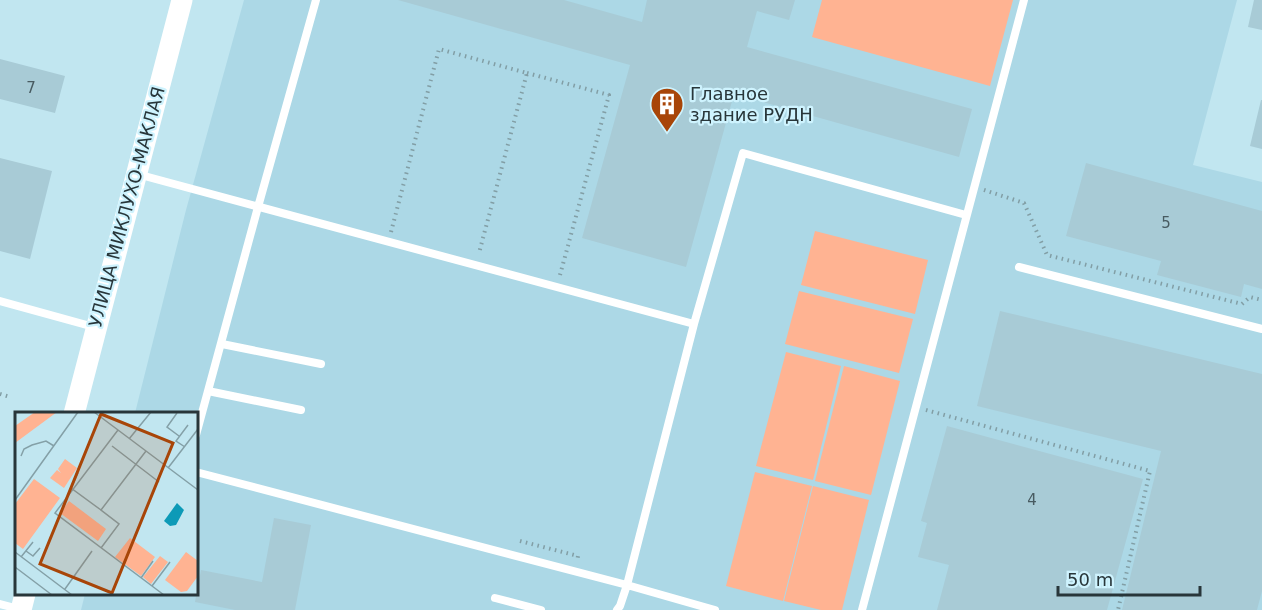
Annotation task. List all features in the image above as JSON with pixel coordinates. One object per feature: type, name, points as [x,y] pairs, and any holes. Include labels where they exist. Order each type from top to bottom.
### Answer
[{"type":"main road","name":"УЛИЦА МИКЛУХО-МАКЛАЯ","points":[[75,412],[182,0]]},
{"type":"lane","points":[[198,428],[316,0]]},
{"type":"lane","points":[[862,610],[1024,0]]},
{"type":"lane","points":[[617,610],[621,606],[627,585],[694,324],[743,153],[966,215]]},
{"type":"lane","points":[[135,174],[694,324]]},
{"type":"lane","points":[[1019,267],[1262,329]]},
{"type":"lane","points":[[0,301],[96,328]]},
{"type":"lane","points":[[222,344],[321,364]]},
{"type":"lane","points":[[208,392],[301,410]]},
{"type":"lane","points":[[198,473],[715,610]]},
{"type":"lane","points":[[495,598],[541,610]]},
{"type":"lane","points":[[0,604],[22,604]]},
{"type":"path","points":[[388,242],[439,49],[527,72],[609,94],[557,287]]},
{"type":"path","points":[[475,266],[527,72]]},
{"type":"path","points":[[974,187],[1024,203],[1047,255],[1242,304],[1250,297],[1262,300]]},
{"type":"path","points":[[0,394],[10,397]]},
{"type":"path","points":[[915,407],[1149,471],[1118,610]]},
{"type":"shaded area","points":[[244,0],[1237,0],[1193,165],[1262,182],[1262,610],[81,610],[85,595],[198,595],[198,412],[135,412],[186,210]]},
{"type":"shaded area","points":[[822,0],[1013,0],[990,86],[812,37]]},
{"type":"shaded area","points":[[815,231],[928,260],[915,314],[801,285]]},
{"type":"shaded area","points":[[799,291],[913,319],[899,373],[785,344]]},
{"type":"shaded area","points":[[786,352],[841,366],[813,480],[756,466]]},
{"type":"shaded area","points":[[844,366],[900,381],[871,495],[815,481]]},
{"type":"shaded area","points":[[755,472],[812,486],[783,601],[726,586]]},
{"type":"shaded area","points":[[813,486],[869,500],[842,610],[821,610],[784,601]]},
{"type":"building","name":"Главное здание РУДН","points":[[398,0],[564,0],[642,22],[647,0],[795,0],[789,20],[757,11],[747,47],[972,109],[959,157],[734,94],[686,267],[582,238],[630,65]]},
{"type":"building","points":[[1254,0],[1262,0],[1262,30],[1248,27]]},
{"type":"building","points":[[0,59],[65,76],[55,113],[0,99]]},
{"type":"building","points":[[1262,100],[1262,149],[1250,146]]},
{"type":"building","points":[[0,158],[52,171],[30,259],[0,251]]},
{"type":"building","points":[[1086,163],[1262,211],[1262,289],[1244,284],[1241,297],[1157,275],[1161,261],[1066,236]]},
{"type":"building","points":[[1000,311],[1262,374],[1262,591],[1257,610],[1122,610],[1161,451],[977,406]]},
{"type":"building","points":[[947,426],[1143,479],[1107,610],[937,610],[949,565],[918,557],[927,523],[921,521]]},
{"type":"building","points":[[274,518],[311,525],[295,610],[235,610],[195,602],[201,570],[262,582]]},
{"type":"place","name":"Главное здание РУДН","points":[[667,133]]}]
